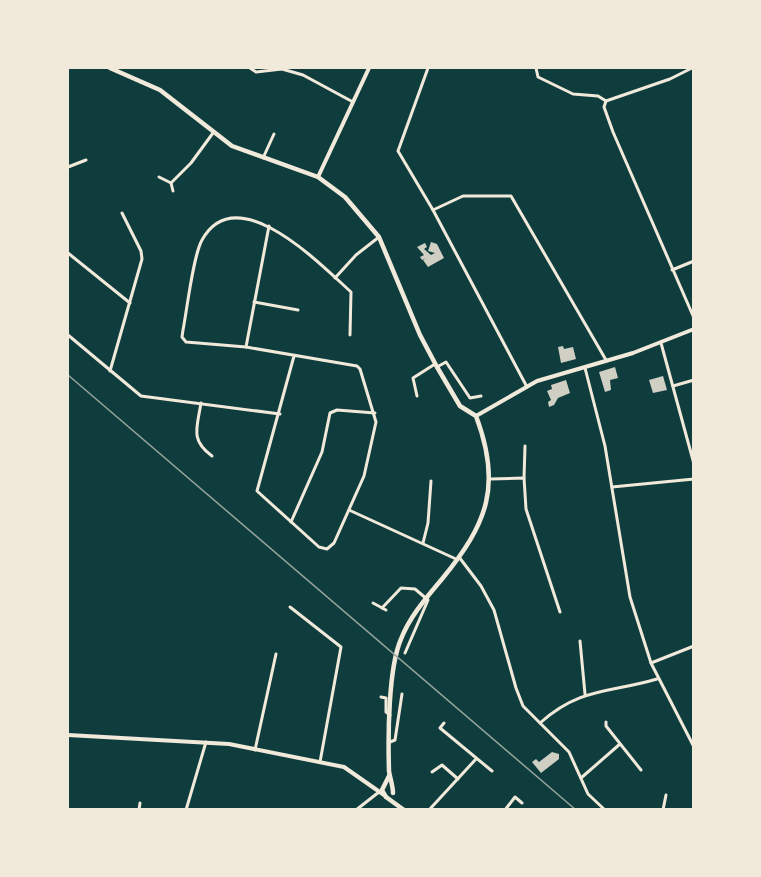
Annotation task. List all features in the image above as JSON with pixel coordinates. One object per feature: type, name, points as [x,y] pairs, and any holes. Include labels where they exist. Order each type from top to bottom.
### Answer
[{"type":"main road","points":[[110,68],[125,70],[160,90],[232,146],[318,177],[345,197],[379,237],[436,366],[460,405],[476,416],[482,433],[490,479],[489,498],[484,513],[458,558],[410,621],[398,647],[394,670],[389,774],[393,791],[404,810]]},
{"type":"main road","points":[[383,795],[389,774]]},
{"type":"main road","points":[[385,786],[393,791]]},
{"type":"main road","points":[[383,795],[393,791]]},
{"type":"main road","points":[[383,795],[404,810]]},
{"type":"street","points":[[250,68],[256,72],[282,69],[303,75],[354,103]]},
{"type":"street","points":[[318,177],[369,68]]},
{"type":"street","points":[[428,68],[398,152],[433,210],[526,387]]},
{"type":"street","points":[[536,68],[538,77],[573,94],[598,96],[606,101]]},
{"type":"street","points":[[606,101],[670,79],[692,68]]},
{"type":"street","points":[[606,101],[604,106],[613,132],[693,318]]},
{"type":"street","points":[[171,183],[191,163],[213,133]]},
{"type":"street","points":[[263,158],[273,134]]},
{"type":"street","points":[[68,167],[86,160]]},
{"type":"street","points":[[159,177],[171,183],[173,191]]},
{"type":"street","points":[[433,210],[463,196],[511,196],[606,360]]},
{"type":"street","points":[[110,371],[142,255],[122,213]]},
{"type":"street","points":[[294,356],[280,414],[257,491],[319,547],[327,549],[334,543],[364,476],[376,422],[375,413],[357,366],[246,347],[190,344],[182,337],[199,249],[208,232],[221,222],[237,219],[269,226],[294,242],[352,295],[350,335]]},
{"type":"street","points":[[246,347],[269,226]]},
{"type":"street","points":[[335,278],[356,255],[379,237]]},
{"type":"street","points":[[68,253],[130,303]]},
{"type":"street","points":[[672,270],[693,261]]},
{"type":"street","points":[[254,302],[298,310]]},
{"type":"street","points":[[476,416],[550,376],[661,343],[693,329]]},
{"type":"street","points":[[68,335],[141,396],[280,414]]},
{"type":"street","points":[[661,343],[693,464]]},
{"type":"street","points":[[417,396],[413,378],[448,362],[470,398],[481,396]]},
{"type":"street","points":[[584,366],[603,436],[624,572],[657,679],[693,747]]},
{"type":"street","points":[[673,386],[693,380]]},
{"type":"street","points":[[201,404],[196,438],[199,447],[212,456]]},
{"type":"street","points":[[291,522],[322,452],[330,413],[337,410],[375,413]]},
{"type":"street","points":[[525,446],[526,509],[560,612]]},
{"type":"street","points":[[490,479],[524,478]]},
{"type":"street","points":[[611,487],[693,479]]},
{"type":"street","points":[[423,543],[434,489],[431,482]]},
{"type":"street","points":[[349,510],[458,558],[481,586],[494,610],[519,699],[569,752],[588,794],[605,810]]},
{"type":"street","points":[[382,608],[401,588],[415,589],[426,598],[428,603],[405,653]]},
{"type":"street","points":[[373,603],[386,610]]},
{"type":"street","points":[[290,608],[341,647],[320,762]]},
{"type":"street","points":[[580,641],[585,694]]},
{"type":"street","points":[[651,663],[693,646]]},
{"type":"street","points":[[255,750],[276,654]]},
{"type":"street","points":[[540,723],[554,710],[585,694],[633,686],[657,679]]},
{"type":"street","points":[[390,742],[396,740],[402,694]]},
{"type":"street","points":[[381,697],[386,698],[386,712],[391,716]]},
{"type":"street","points":[[606,722],[606,726],[641,770]]},
{"type":"street","points":[[444,723],[440,728],[492,771]]},
{"type":"street","points":[[68,735],[206,741],[344,767],[383,795],[356,810]]},
{"type":"street","points":[[186,810],[206,741]]},
{"type":"street","points":[[581,778],[620,744]]},
{"type":"street","points":[[429,810],[476,759]]},
{"type":"street","points":[[432,772],[442,765],[458,779]]},
{"type":"street","points":[[366,781],[385,786]]},
{"type":"street","points":[[663,810],[666,795]]},
{"type":"street","points":[[505,810],[515,797],[522,803]]},
{"type":"street","points":[[139,810],[140,803]]},
{"type":"building","points":[[431,242],[437,244],[444,258],[428,267],[423,260],[426,258],[422,260],[420,257],[424,255],[417,247],[425,243],[427,247],[424,249],[431,255],[435,253],[428,251]]},
{"type":"building","points":[[563,346],[564,349],[573,347],[576,359],[561,363],[558,347]]},
{"type":"building","points":[[615,367],[618,378],[610,380],[611,390],[605,392],[599,372]]},
{"type":"building","points":[[663,376],[667,390],[653,393],[649,380]]},
{"type":"building","points":[[566,380],[570,393],[558,398],[554,405],[549,407],[548,402],[551,400],[547,391],[552,389],[551,385]]},
{"type":"building","points":[[552,752],[559,754],[559,759],[541,773],[532,762],[536,759],[539,762]]},
{"type":"railway","points":[[68,375],[576,810]]}]
